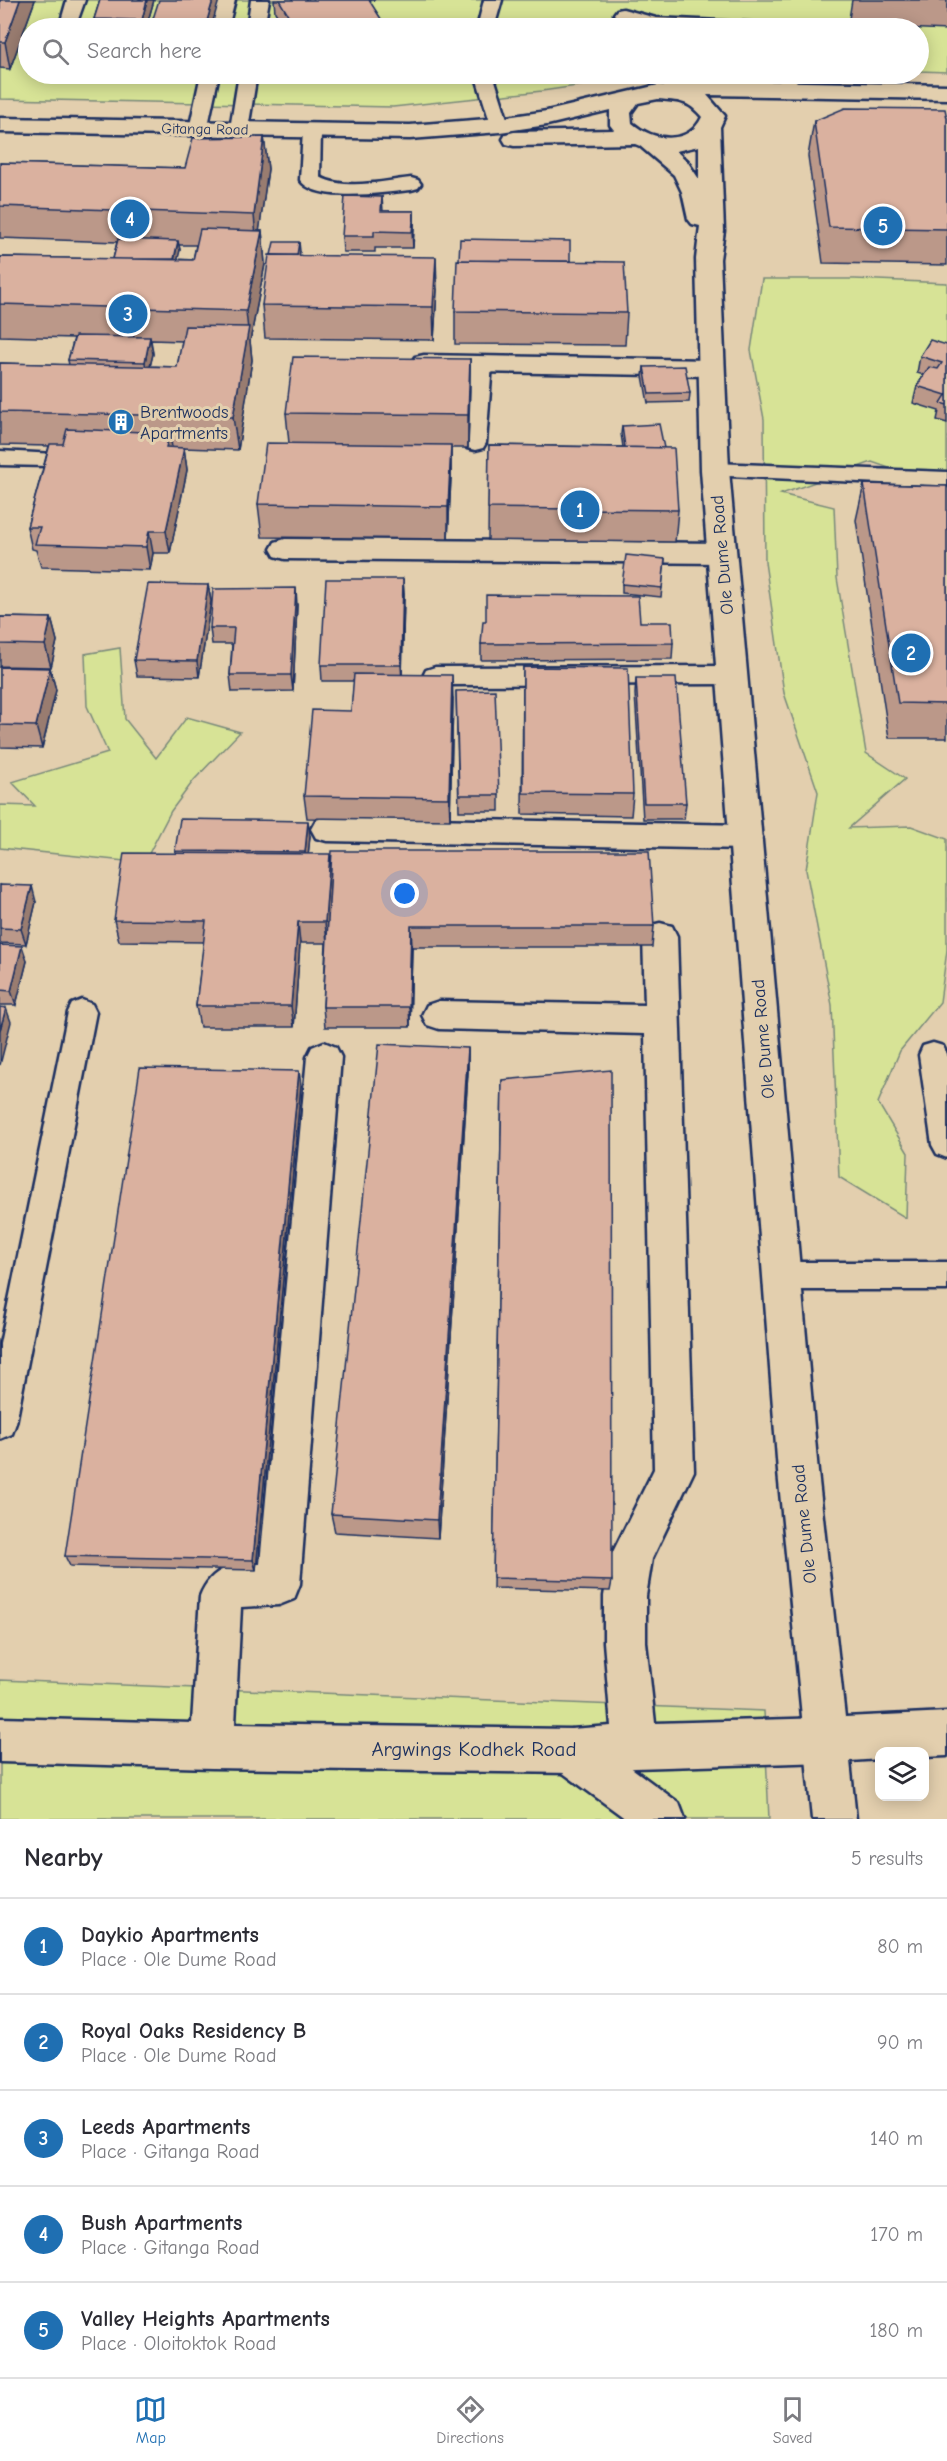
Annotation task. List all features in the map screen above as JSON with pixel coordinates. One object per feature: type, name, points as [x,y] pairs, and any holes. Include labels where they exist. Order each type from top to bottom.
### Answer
[{"type":"main road","points":[[658,92],[749,84]]},
{"type":"main road","points":[[811,84],[866,91]]},
{"type":"main road","points":[[708,259],[712,231],[711,127],[738,112],[773,99],[798,95],[866,91],[947,92]]},
{"type":"main road","name":"Gitanga Road","points":[[0,125],[410,132],[500,125],[547,118],[658,92],[688,95],[701,101],[714,116],[711,127],[702,136],[678,144],[642,140],[435,136],[410,132]]},
{"type":"main road","points":[[631,98],[622,105],[617,113],[618,122],[624,130],[674,159],[689,180],[694,189],[708,259]]},
{"type":"main road","name":"Ole Dume Road","points":[[708,259],[715,470],[798,1472],[834,1819]]},
{"type":"main road","points":[[400,362],[710,368]]},
{"type":"main road","points":[[285,549],[722,553]]},
{"type":"main road","points":[[327,829],[747,837]]},
{"type":"main road","points":[[635,1746],[625,1642],[625,1596],[632,1556],[674,1471],[660,936]]},
{"type":"main road","points":[[439,1015],[662,1020]]},
{"type":"main road","points":[[212,1746],[221,1596],[236,1585],[279,1584],[324,1057]]},
{"type":"main road","name":"Argwings Kodhek Road","points":[[0,1740],[212,1746],[571,1750],[947,1734]]},
{"type":"main road","points":[[571,1750],[663,1819]]},
{"type":"lane","points":[[71,18],[76,0]]},
{"type":"lane","points":[[222,18],[226,0]]},
{"type":"lane","points":[[257,18],[260,0]]},
{"type":"lane","points":[[488,18],[493,0]]},
{"type":"lane","points":[[623,14],[637,18]]},
{"type":"lane","points":[[198,130],[208,84]]},
{"type":"lane","points":[[238,129],[246,84]]},
{"type":"lane","points":[[487,84],[500,125]]},
{"type":"lane","points":[[312,131],[310,180],[318,186],[335,189],[411,184]]},
{"type":"lane","points":[[475,443],[482,364]]},
{"type":"lane","points":[[0,458],[47,459]]},
{"type":"lane","points":[[715,470],[947,479]]},
{"type":"lane","points":[[435,676],[733,675]]},
{"type":"lane","points":[[0,1423],[82,1012]]},
{"type":"lane","points":[[933,1055],[947,1145]]},
{"type":"lane","points":[[782,1276],[947,1276]]},
{"type":"green space","points":[[0,0],[947,0],[947,72],[929,71],[929,18],[18,18],[18,84],[591,84],[393,107],[0,99]]},
{"type":"green space","points":[[762,279],[855,279],[947,283],[947,488],[872,462],[781,494],[834,507],[837,578],[866,753],[905,779],[849,828],[911,826],[947,839],[947,950],[940,1002],[900,1051],[878,1103],[908,1153],[906,1218],[839,1177],[832,1005],[806,870],[818,792],[784,693],[765,562],[764,419],[751,350]]},
{"type":"green space","points":[[120,648],[125,719],[156,758],[187,717],[240,732],[194,780],[171,811],[144,863],[0,848],[0,805],[35,806],[12,782],[108,753],[87,706],[85,654]]},
{"type":"green space","points":[[0,1680],[764,1711],[769,1819],[0,1819]]},
{"type":"building","points":[[0,0],[20,0],[5,42],[0,42]]},
{"type":"building","points":[[100,0],[147,0],[142,18],[94,18]]},
{"type":"building","points":[[159,0],[213,0],[208,18],[153,18]]},
{"type":"building","points":[[279,0],[369,0],[380,18],[290,18]]},
{"type":"building","points":[[845,108],[945,109],[947,118],[947,229],[829,227],[814,121]]},
{"type":"building","points":[[264,137],[254,215],[0,206],[0,163],[185,168],[193,138]]},
{"type":"building","points":[[345,196],[382,197],[381,211],[414,211],[412,232],[374,231],[374,236],[342,236]]},
{"type":"building","points":[[200,229],[262,231],[246,311],[0,304],[0,257],[193,260]]},
{"type":"building","points":[[118,239],[178,241],[174,259],[113,259]]},
{"type":"building","points":[[460,239],[570,241],[570,261],[459,260]]},
{"type":"building","points":[[274,242],[299,242],[297,255],[271,255]]},
{"type":"building","points":[[269,255],[436,257],[433,307],[262,305]]},
{"type":"building","points":[[457,260],[624,262],[627,313],[455,311]]},
{"type":"building","points":[[185,326],[249,327],[233,417],[0,412],[0,363],[177,367]]},
{"type":"building","points":[[75,336],[150,337],[145,362],[68,360]]},
{"type":"building","points":[[930,340],[947,345],[947,405],[941,403],[946,395],[917,386],[929,367],[938,369],[942,363],[920,356]]},
{"type":"building","points":[[293,357],[470,359],[468,415],[286,413]]},
{"type":"building","points":[[685,366],[690,393],[649,394],[644,367]]},
{"type":"building","points":[[659,424],[664,448],[625,447],[622,426]]},
{"type":"building","points":[[67,429],[170,433],[166,447],[184,448],[166,531],[149,531],[146,547],[35,544],[40,527],[27,527],[50,444],[63,444]]},
{"type":"building","points":[[266,443],[451,445],[448,507],[258,504]]},
{"type":"building","points":[[489,445],[674,448],[678,510],[488,508]]},
{"type":"building","points":[[864,484],[947,486],[947,704],[898,703]]},
{"type":"building","points":[[626,555],[665,559],[662,588],[622,584]]},
{"type":"building","points":[[326,579],[403,579],[401,665],[321,665]]},
{"type":"building","points":[[148,584],[208,585],[197,661],[134,660]]},
{"type":"building","points":[[296,588],[291,675],[230,675],[234,628],[210,628],[213,589]]},
{"type":"building","points":[[486,595],[638,596],[640,622],[672,622],[673,643],[481,644],[483,621],[486,621]]},
{"type":"building","points":[[0,617],[51,618],[45,645],[0,644]]},
{"type":"building","points":[[0,667],[50,668],[36,726],[0,725]]},
{"type":"building","points":[[523,667],[628,668],[633,794],[523,793]]},
{"type":"building","points":[[354,674],[452,675],[449,798],[304,796],[312,710],[351,711]]},
{"type":"building","points":[[636,678],[676,678],[686,803],[644,803]]},
{"type":"building","points":[[495,690],[499,795],[459,795],[456,691]]},
{"type":"building","points":[[180,819],[308,821],[305,852],[175,851]]},
{"type":"building","points":[[332,851],[649,851],[654,926],[411,926],[409,1007],[323,1007]]},
{"type":"building","points":[[124,853],[330,854],[325,922],[298,922],[291,1006],[196,1006],[206,921],[114,920]]},
{"type":"building","points":[[0,885],[32,886],[21,929],[0,928]]},
{"type":"building","points":[[0,945],[22,946],[11,991],[0,990]]},
{"type":"building","points":[[0,1007],[6,1008],[0,1030]]},
{"type":"building","points":[[379,1044],[468,1048],[437,1520],[331,1514]]},
{"type":"building","points":[[140,1068],[299,1071],[253,1560],[65,1556]]},
{"type":"building","points":[[611,1070],[612,1581],[493,1578],[502,1080]]},
{"type":"place","name":"Bush Apartments","points":[[130,219]]},
{"type":"place","name":"Valley Heights Apartments","points":[[883,226]]},
{"type":"place","name":"Leeds Apartments","points":[[128,314]]},
{"type":"place","name":"Brentwoods Apartments","points":[[121,422]]},
{"type":"place","name":"Daykio Apartments","points":[[580,510]]},
{"type":"place","name":"Royal Oaks Residency B","points":[[911,653]]}]
